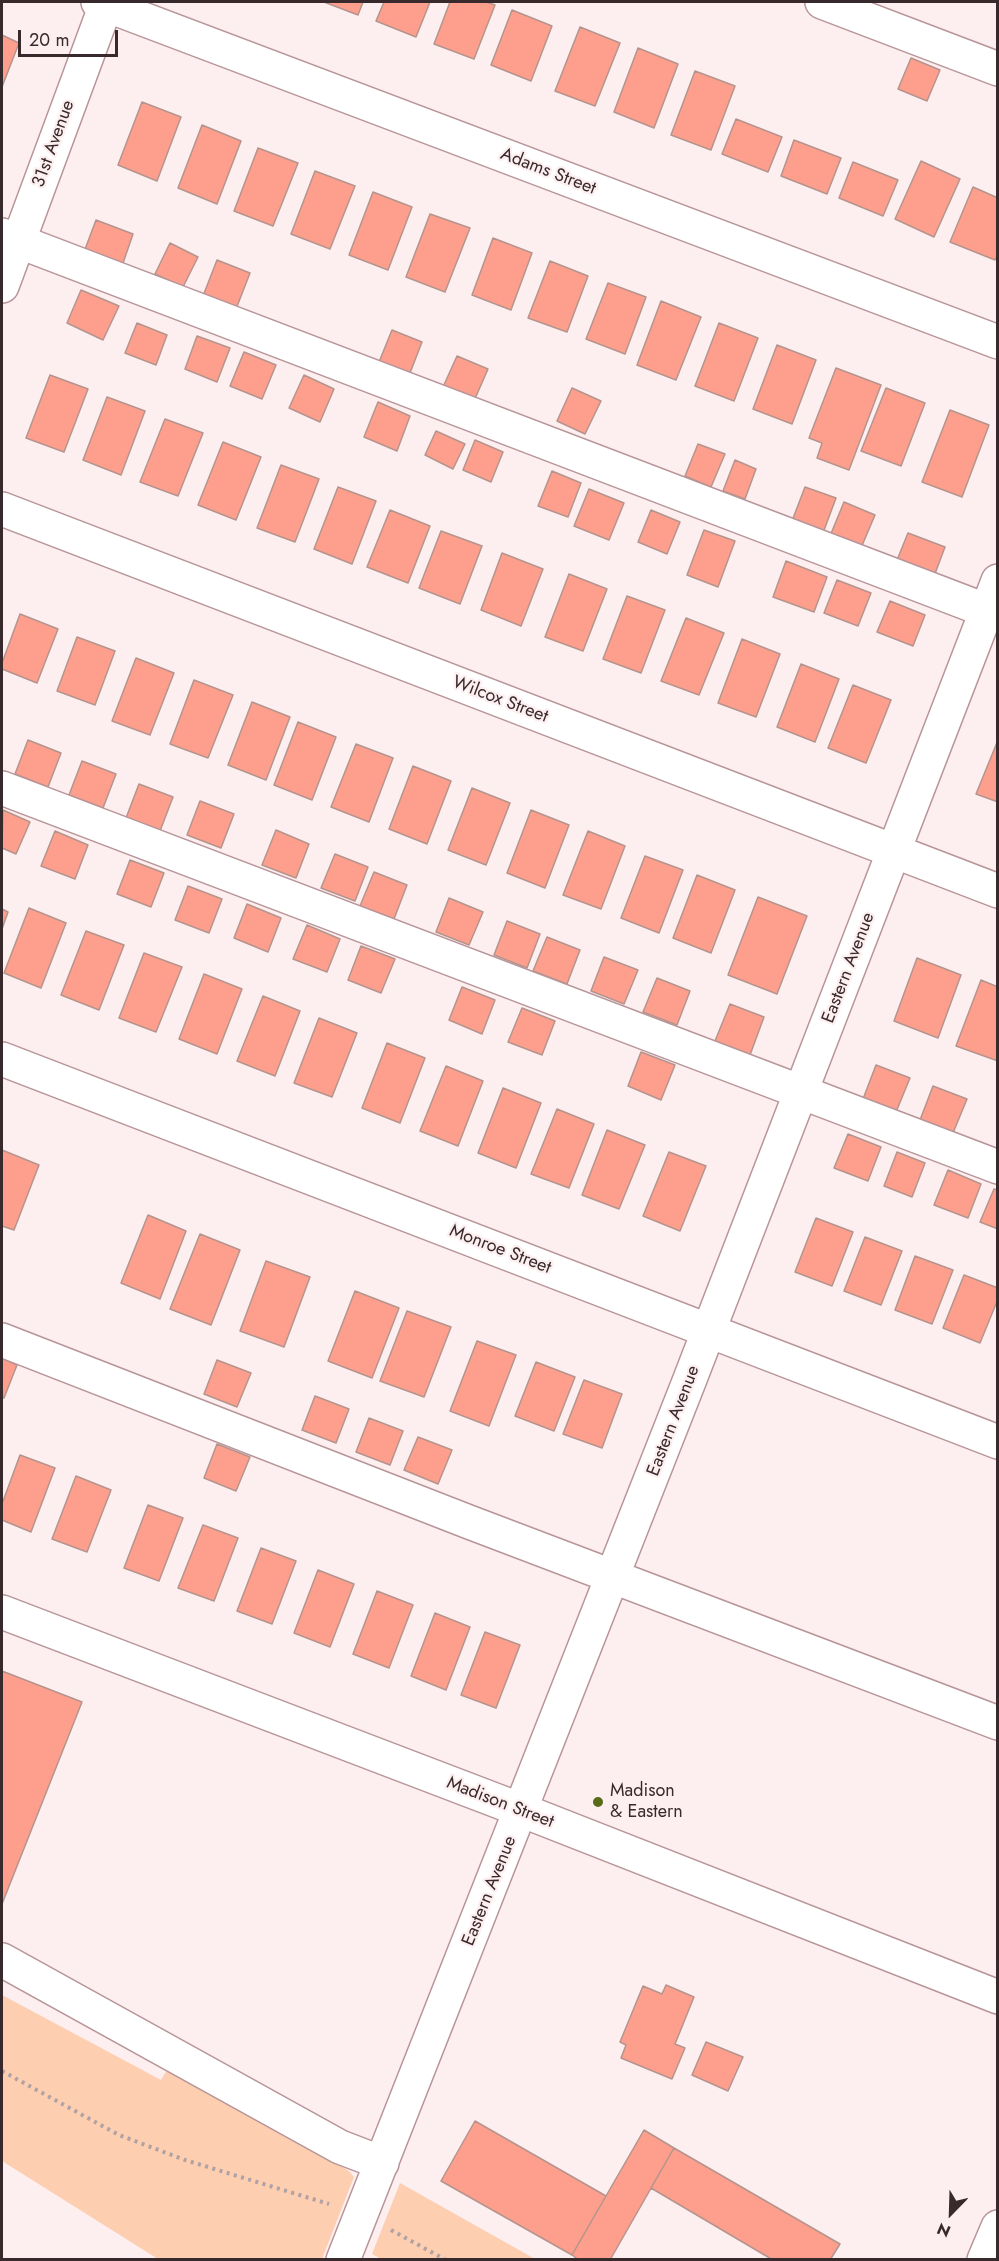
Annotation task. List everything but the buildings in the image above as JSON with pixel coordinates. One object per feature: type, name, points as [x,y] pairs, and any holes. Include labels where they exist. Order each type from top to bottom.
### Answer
[{"type":"street","name":"31st Avenue","points":[[2,286],[10,239],[103,2]]},
{"type":"street","name":"Adams Street","points":[[103,2],[998,342]]},
{"type":"street","points":[[822,2],[998,69]]},
{"type":"street","points":[[10,239],[992,613]]},
{"type":"street","name":"Wilcox Street","points":[[2,509],[998,891]]},
{"type":"street","name":"Eastern Avenue","points":[[343,2259],[613,1577],[894,851],[992,613],[998,581]]},
{"type":"street","points":[[2,789],[998,1167]]},
{"type":"street","name":"Monroe Street","points":[[2,1059],[998,1442]]},
{"type":"street","points":[[2,1340],[998,1724]]},
{"type":"street","name":"Madison Street","points":[[2,1612],[521,1810],[998,1997]]},
{"type":"street","points":[[2,1960],[340,2147],[382,2163]]},
{"type":"street","points":[[984,2259],[998,2228]]},
{"type":"path","points":[[2,2071],[119,2135],[185,2160],[332,2205]]},
{"type":"path","points":[[387,2228],[446,2259]]},
{"type":"shaded area","points":[[2,1995],[161,2080],[169,2067],[349,2171],[354,2177],[322,2259],[158,2259],[2,2161]]},
{"type":"shaded area","points":[[400,2183],[535,2259],[381,2259],[372,2254]]},
{"type":"place","name":"Madison & Eastern","points":[[598,1802]]}]
